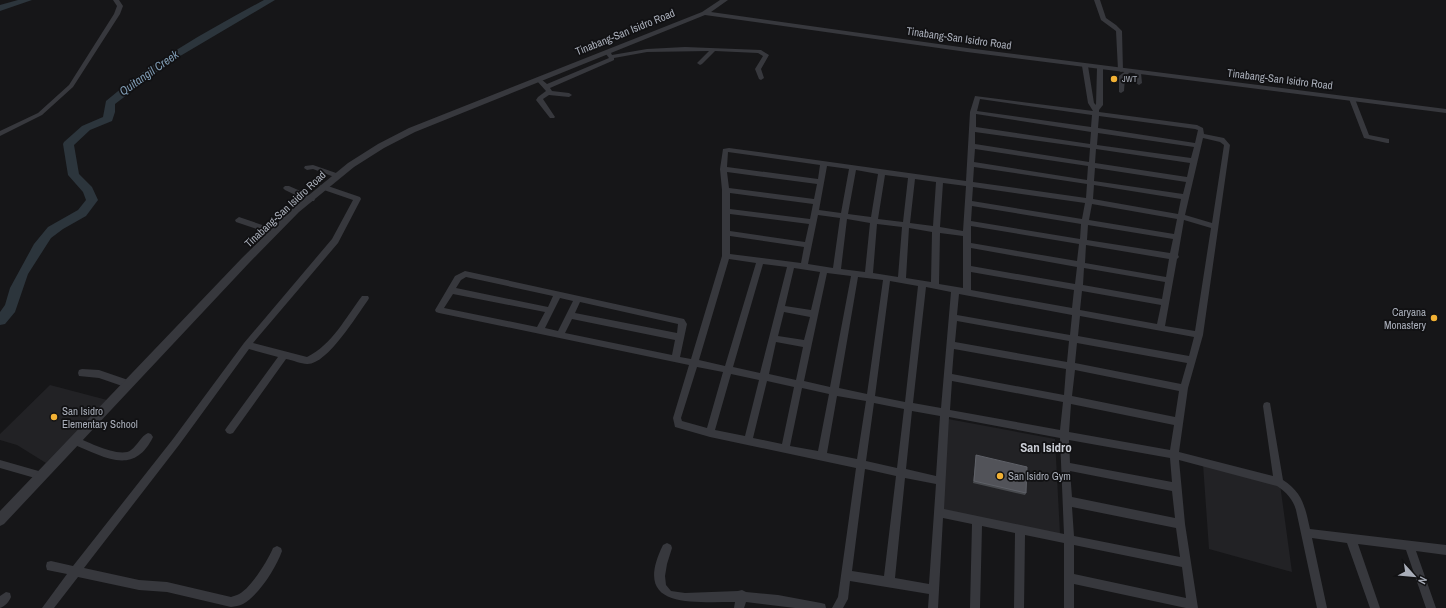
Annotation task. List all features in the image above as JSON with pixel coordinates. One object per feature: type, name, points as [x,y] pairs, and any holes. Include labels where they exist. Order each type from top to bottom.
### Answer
[{"type":"street","points":[[0,134],[40,114],[70,86],[117,14],[120,6],[116,0]]},
{"type":"street","points":[[1097,0],[1101,17],[1119,31],[1124,71],[1122,76],[1121,91]]},
{"type":"street","points":[[704,13],[725,1]]},
{"type":"street","points":[[724,15],[725,1]]},
{"type":"street","name":"Tinabang-San Isidro Road","points":[[0,520],[274,232],[337,176],[362,158],[390,141],[539,80],[609,54],[704,13],[925,45],[1446,111]]},
{"type":"street","points":[[700,63],[714,49]]},
{"type":"street","points":[[552,117],[540,100],[548,89],[610,60],[609,54],[714,49],[759,51],[765,53],[766,57],[758,69],[761,78]]},
{"type":"street","points":[[1069,608],[1069,539],[1064,434],[1073,339],[1080,288],[1085,221],[1089,202],[1096,130],[1096,111],[1091,103],[1085,66]]},
{"type":"street","points":[[1096,111],[1100,105],[1100,68]]},
{"type":"street","points":[[1138,73],[1139,83]]},
{"type":"street","points":[[539,80],[554,94],[569,95]]},
{"type":"street","points":[[967,292],[966,234],[973,112],[976,98],[980,96],[1096,111],[1197,127],[1201,129],[1200,135],[1196,145],[1190,180],[1181,216],[1161,327]]},
{"type":"street","points":[[1352,100],[1366,136],[1387,141]]},
{"type":"street","points":[[973,112],[1196,145]]},
{"type":"street","points":[[972,129],[1194,161]]},
{"type":"street","points":[[1068,578],[1193,606],[1180,524],[1174,455],[1184,388],[1199,335],[1227,143],[1200,135]]},
{"type":"street","points":[[971,146],[1190,180]]},
{"type":"street","points":[[941,481],[710,433],[681,426],[676,422],[726,256],[726,190],[723,169],[724,153],[729,150],[970,184],[1181,216],[1214,226]]},
{"type":"street","points":[[804,267],[824,164]]},
{"type":"street","points":[[971,164],[1185,197]]},
{"type":"street","points":[[307,168],[313,167],[337,176]]},
{"type":"street","points":[[837,270],[844,216],[853,168]]},
{"type":"street","points":[[723,169],[820,182]]},
{"type":"street","points":[[869,275],[874,220],[882,172]]},
{"type":"street","points":[[902,280],[906,224],[912,176]]},
{"type":"street","points":[[935,286],[936,229],[940,180]]},
{"type":"street","points":[[47,608],[74,571],[176,442],[247,345],[329,249],[356,203],[356,198],[323,187]]},
{"type":"street","points":[[287,188],[311,198]]},
{"type":"street","points":[[726,190],[816,202]]},
{"type":"street","points":[[968,203],[1178,237]]},
{"type":"street","points":[[726,211],[813,222]]},
{"type":"street","points":[[815,212],[906,224],[966,234]]},
{"type":"street","points":[[239,220],[274,232]]},
{"type":"street","points":[[967,223],[1174,257]]},
{"type":"street","points":[[725,233],[808,245]]},
{"type":"street","points":[[967,245],[1169,280]]},
{"type":"street","points":[[726,256],[902,280],[1199,335]]},
{"type":"street","points":[[710,433],[760,261]]},
{"type":"street","points":[[748,441],[791,265]]},
{"type":"street","points":[[966,268],[1165,303]]},
{"type":"street","points":[[785,449],[806,344],[824,269]]},
{"type":"street","points":[[822,457],[855,273]]},
{"type":"street","points":[[675,359],[683,322],[681,320],[465,274],[459,276],[439,310],[539,331],[728,370],[908,406],[1174,455],[1279,482],[1289,488],[1298,500],[1322,608]]},
{"type":"street","points":[[837,608],[843,599],[887,278]]},
{"type":"street","points":[[889,582],[922,284]]},
{"type":"street","points":[[450,290],[549,310]]},
{"type":"street","points":[[933,608],[945,413],[955,290]]},
{"type":"street","points":[[539,331],[558,295]]},
{"type":"street","points":[[247,345],[308,361],[320,354],[365,298]]},
{"type":"street","points":[[560,335],[578,299]]},
{"type":"street","points":[[781,308],[813,314]]},
{"type":"street","points":[[569,315],[679,337]]},
{"type":"street","points":[[952,317],[1192,360]]},
{"type":"street","points":[[773,338],[806,344]]},
{"type":"street","points":[[950,345],[1071,366],[1184,388]]},
{"type":"street","points":[[230,430],[285,354]]},
{"type":"street","points":[[82,373],[99,374],[128,384]]},
{"type":"street","points":[[948,377],[1179,422]]},
{"type":"street","points":[[1267,406],[1279,482]]},
{"type":"street","points":[[75,441],[107,453],[126,457],[133,454],[148,437]]},
{"type":"street","points":[[0,464],[42,476]]},
{"type":"street","points":[[1065,466],[1176,487]]},
{"type":"street","points":[[1067,501],[1180,524]]},
{"type":"street","points":[[939,513],[977,522],[1185,563]]},
{"type":"street","points":[[975,608],[977,522]]},
{"type":"street","points":[[1019,608],[1020,530]]},
{"type":"street","points":[[1306,533],[1446,550]]},
{"type":"street","points":[[1351,539],[1375,608]]},
{"type":"street","points":[[1409,545],[1431,608]]},
{"type":"street","points":[[667,548],[660,572],[660,584],[665,593],[670,596],[689,597],[742,595],[771,598],[821,608]]},
{"type":"street","points":[[51,566],[139,586],[168,587],[230,602],[239,600],[248,593],[271,564],[277,551]]},
{"type":"street","points":[[846,575],[934,590]]},
{"type":"street","points":[[739,608],[742,595]]},
{"type":"shaded area","name":"San Isidro Elementary School","points":[[50,385],[107,400],[46,463],[17,445],[0,440],[0,434]]},
{"type":"shaded area","points":[[948,419],[1055,439],[1060,534],[943,510]]},
{"type":"shaded area","points":[[1203,464],[1280,484],[1292,572],[1209,549]]},
{"type":"building","name":"San Isidro Gym","points":[[976,455],[1027,467],[1026,493],[974,481]]},
{"type":"waterway","points":[[0,8],[28,0]]},
{"type":"waterway","name":"Quitangil Creek","points":[[0,320],[10,308],[22,274],[47,235],[58,226],[77,217],[92,200],[88,190],[74,175],[68,144],[86,128],[108,119],[110,103],[147,73],[229,22],[271,0]]},
{"type":"place","name":"JWT","points":[[1114,79]]},
{"type":"place","name":"Caryana Monastery","points":[[1434,318]]},
{"type":"place","name":"San Isidro Elementary School","points":[[54,417]]},
{"type":"place","name":"San Isidro Gym","points":[[1000,476]]},
{"type":"district","name":"San Isidro","points":[[1046,447]]}]
